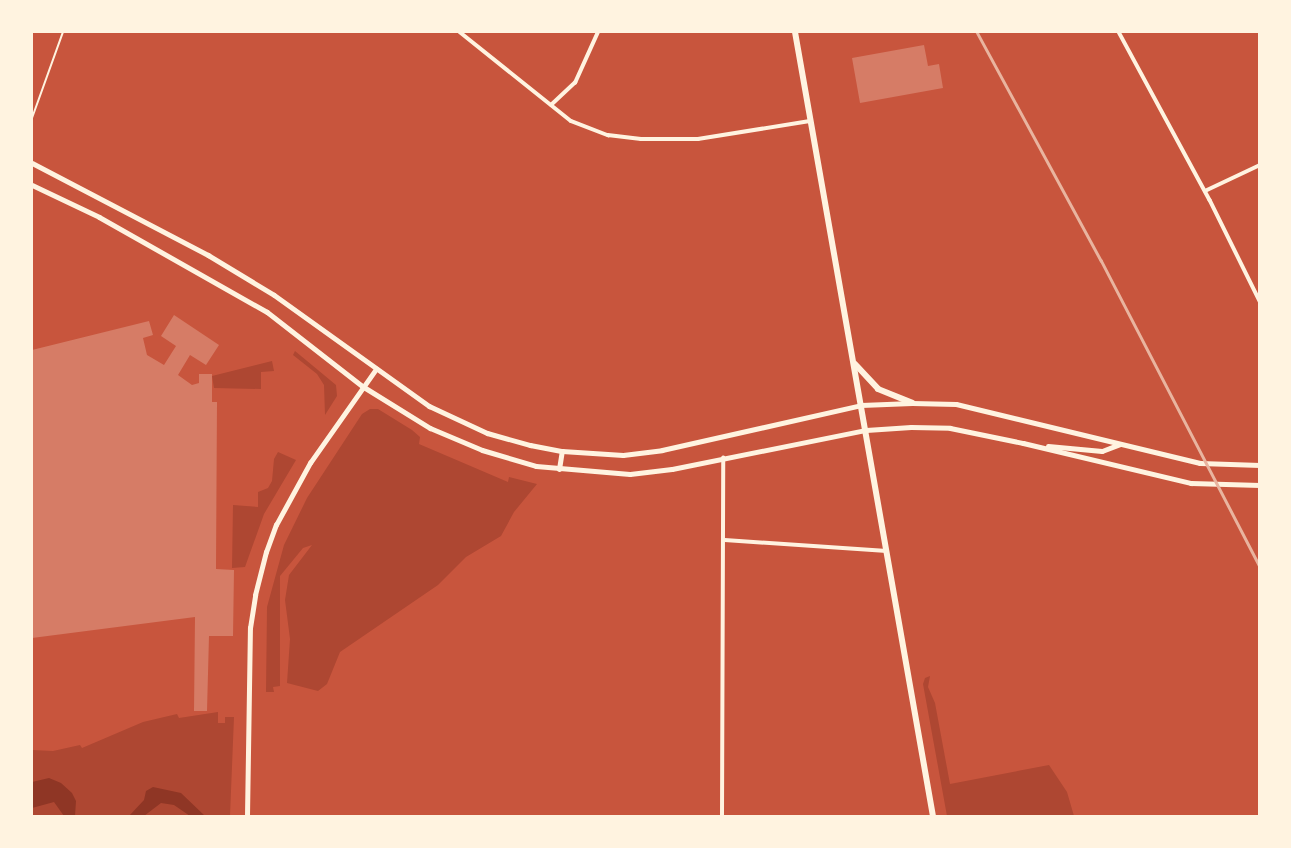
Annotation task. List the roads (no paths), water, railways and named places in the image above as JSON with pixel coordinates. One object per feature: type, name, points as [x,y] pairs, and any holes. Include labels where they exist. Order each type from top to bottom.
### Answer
[{"type":"main road","points":[[795,32],[889,551],[933,817]]},
{"type":"main road","points":[[32,163],[208,255],[274,295],[429,406],[487,433],[562,451],[623,456],[662,450],[861,405],[956,404],[1200,463],[1259,465]]},
{"type":"main road","points":[[32,185],[99,217],[267,312],[362,386],[430,428],[482,450],[536,466],[630,474],[866,430],[950,428],[1191,482],[1259,485]]},
{"type":"main road","points":[[99,217],[107,203]]},
{"type":"main road","points":[[853,362],[878,389],[912,403]]},
{"type":"main road","points":[[1038,446],[1102,451],[1119,444]]},
{"type":"main road","points":[[559,469],[562,451]]},
{"type":"street","points":[[460,32],[571,121],[608,135],[641,139],[698,139],[812,120]]},
{"type":"street","points":[[551,105],[575,83],[598,32]]},
{"type":"street","points":[[1119,32],[1205,191],[1259,301]]},
{"type":"street","points":[[1205,191],[1259,164]]},
{"type":"street","points":[[247,817],[250,628],[266,552],[276,526],[310,463],[376,369]]},
{"type":"street","points":[[722,817],[725,540],[723,458]]},
{"type":"street","points":[[725,540],[889,551]]},
{"type":"lane","points":[[32,118],[63,32]]},
{"type":"railway","points":[[977,32],[1101,260],[1260,567]]}]
